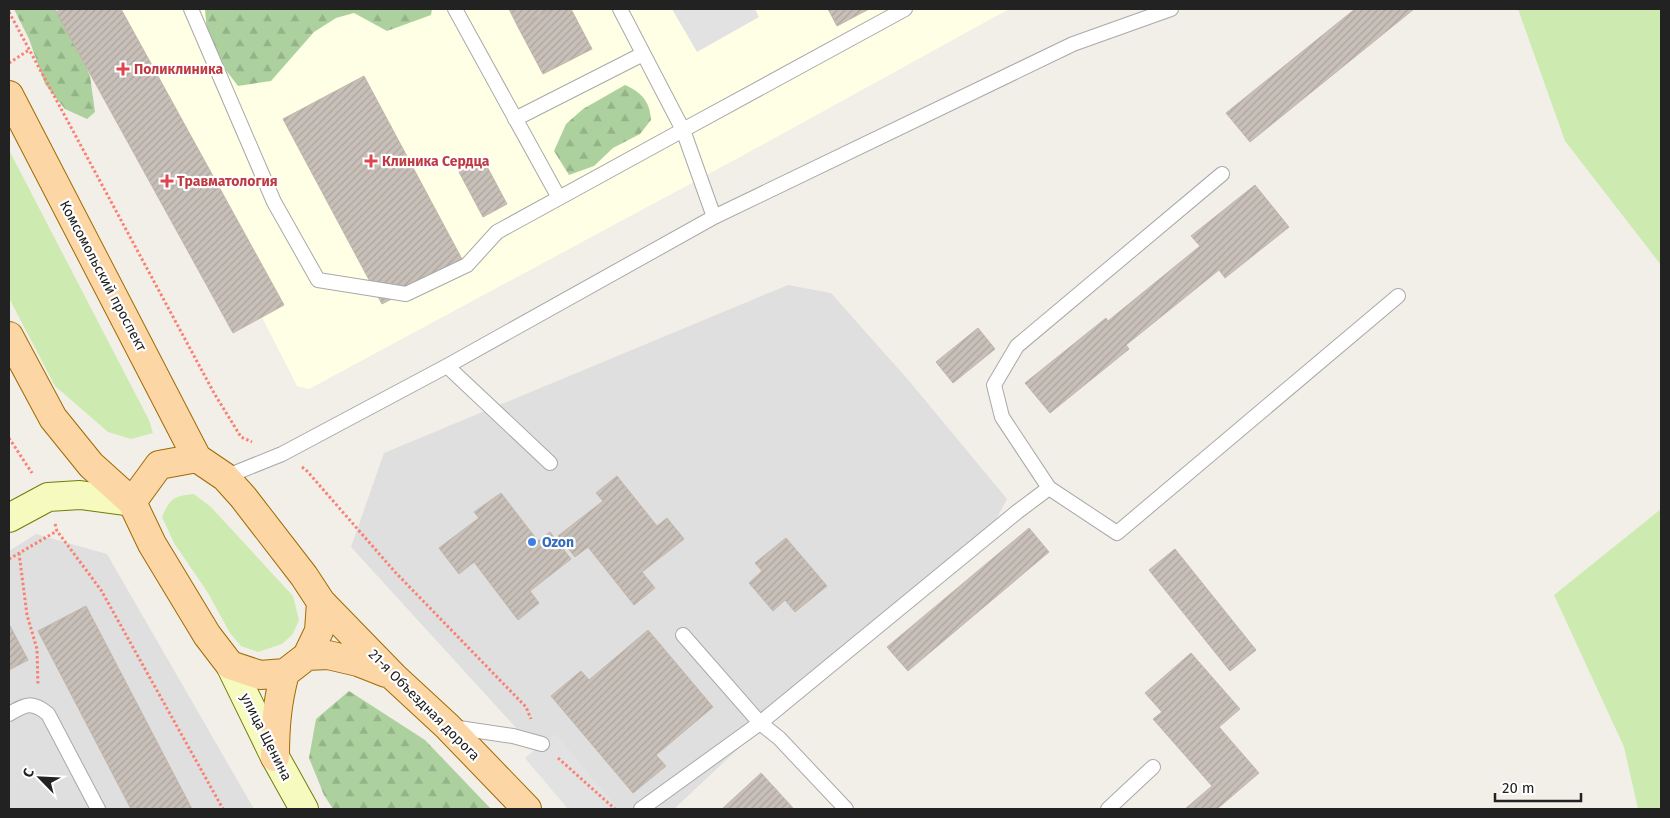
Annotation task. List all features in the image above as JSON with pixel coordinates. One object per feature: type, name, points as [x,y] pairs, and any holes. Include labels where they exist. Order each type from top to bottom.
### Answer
[{"type":"main road","name":"Комсомольский проспект","points":[[9,95],[197,458],[225,477],[243,497],[304,576],[321,602]]},
{"type":"main road","points":[[9,336],[53,418],[90,465],[132,502],[152,544],[207,635],[230,665],[260,675],[285,673],[307,656],[319,632],[321,602]]},
{"type":"main road","points":[[132,502],[159,465],[197,458]]},
{"type":"main road","points":[[9,518],[48,498],[80,495],[132,502]]},
{"type":"main road","name":"21-я Объездная дорога","points":[[321,602],[394,677],[447,726],[527,809]]},
{"type":"main road","points":[[307,656],[328,655],[358,662],[394,677]]},
{"type":"main road","name":"улица Щенина","points":[[230,665],[275,757],[304,809]]},
{"type":"main road","points":[[275,757],[274,725],[285,673]]},
{"type":"lane","points":[[191,9],[274,202],[318,280],[406,294],[467,265],[497,232],[905,9]]},
{"type":"lane","points":[[455,9],[559,198]]},
{"type":"lane","points":[[620,9],[683,130],[714,218]]},
{"type":"lane","points":[[225,477],[282,454],[447,366],[714,218],[1073,44],[1171,9]]},
{"type":"lane","points":[[515,119],[643,54]]},
{"type":"lane","points":[[1222,174],[1017,346],[994,385],[1002,417],[1049,488],[1117,533],[1398,296]]},
{"type":"lane","points":[[447,366],[550,463]]},
{"type":"lane","points":[[641,809],[760,723],[1017,512],[1049,488]]},
{"type":"lane","points":[[683,635],[760,723],[779,738],[846,809]]},
{"type":"lane","points":[[9,714],[23,706],[38,706],[48,714],[98,809]]},
{"type":"lane","points":[[447,726],[513,736],[542,744]]},
{"type":"lane","points":[[1108,809],[1153,767]]},
{"type":"path","points":[[9,64],[29,50]]},
{"type":"path","points":[[9,438],[48,498],[57,531],[101,590],[223,809]]},
{"type":"path","points":[[9,559],[57,531]]},
{"type":"path","points":[[19,553],[27,615],[37,649],[38,706]]},
{"type":"shaded area","points":[[121,9],[1009,9],[740,157],[309,389],[297,386],[262,317],[284,304]]},
{"type":"shaded area","points":[[672,9],[755,9],[759,17],[697,52]]},
{"type":"shaded area","points":[[788,285],[831,293],[910,382],[1007,499],[980,550],[791,699],[674,809],[590,809],[351,547],[384,453]]},
{"type":"shaded area","points":[[36,534],[107,554],[254,809],[9,809],[9,551]]},
{"type":"shaded area","points":[[555,733],[617,807],[614,809],[568,809],[525,758]]},
{"type":"green space","points":[[14,9],[55,9],[70,28],[90,76],[95,112],[87,119],[65,109],[45,84],[29,39]]},
{"type":"green space","points":[[205,9],[432,9],[431,15],[387,31],[354,13],[336,18],[314,32],[271,81],[238,86],[208,47]]},
{"type":"green space","points":[[1518,9],[1661,9],[1661,265],[1565,141]]},
{"type":"green space","points":[[625,85],[640,94],[647,102],[651,120],[640,134],[613,148],[594,166],[569,175],[554,151],[566,124],[583,109]]},
{"type":"green space","points":[[9,150],[149,420],[153,433],[131,439],[108,432],[55,386],[9,298]]},
{"type":"green space","points":[[194,494],[211,507],[293,596],[299,620],[293,634],[282,644],[258,652],[241,646],[230,633],[208,593],[174,543],[162,517],[170,502],[174,499]]},
{"type":"green space","points":[[1661,509],[1661,809],[1638,809],[1624,747],[1554,595]]},
{"type":"green space","points":[[349,691],[425,740],[491,809],[333,809],[324,795],[309,758],[316,719]]},
{"type":"building","points":[[62,9],[121,9],[284,305],[233,333],[56,12]]},
{"type":"building","points":[[509,9],[552,9],[518,27]]},
{"type":"building","points":[[552,9],[571,9],[592,49],[543,74],[518,27]]},
{"type":"building","points":[[828,9],[869,9],[837,26]]},
{"type":"building","points":[[1355,9],[1414,9],[1250,142],[1226,113]]},
{"type":"building","points":[[364,76],[463,261],[382,304],[283,119]]},
{"type":"building","points":[[483,159],[507,204],[483,217],[459,172]]},
{"type":"building","points":[[1255,185],[1289,227],[1225,278],[1219,270],[1126,345],[1129,349],[1050,413],[1025,383],[1106,318],[1108,321],[1200,246],[1191,236]]},
{"type":"building","points":[[978,328],[995,349],[953,383],[936,362]]},
{"type":"building","points":[[617,476],[657,526],[667,518],[684,539],[642,572],[655,588],[634,605],[588,547],[575,557],[558,536],[603,501],[596,493]]},
{"type":"building","points":[[501,493],[538,541],[550,532],[571,559],[530,591],[539,603],[518,620],[474,562],[459,574],[439,548],[479,518],[474,512]]},
{"type":"building","points":[[1029,528],[1049,552],[908,671],[887,647]]},
{"type":"building","points":[[786,538],[827,586],[795,612],[785,600],[773,611],[749,583],[762,571],[755,563]]},
{"type":"building","points":[[1175,549],[1256,650],[1230,671],[1149,570]]},
{"type":"building","points":[[86,606],[192,809],[131,809],[38,631]]},
{"type":"building","points":[[9,624],[28,660],[9,670]]},
{"type":"building","points":[[648,630],[713,707],[656,755],[666,766],[633,793],[551,696],[581,671],[589,680]]},
{"type":"building","points":[[1191,653],[1240,709],[1219,727],[1259,773],[1217,809],[1185,809],[1212,786],[1153,719],[1162,712],[1145,693]]},
{"type":"building","points":[[761,773],[794,809],[722,809]]},
{"type":"place","name":"Поликлиника","points":[[123,69]]},
{"type":"place","name":"Клиника Сердца","points":[[371,161]]},
{"type":"place","name":"Травматология","points":[[167,181]]},
{"type":"place","name":"Ozon","points":[[532,542]]}]
